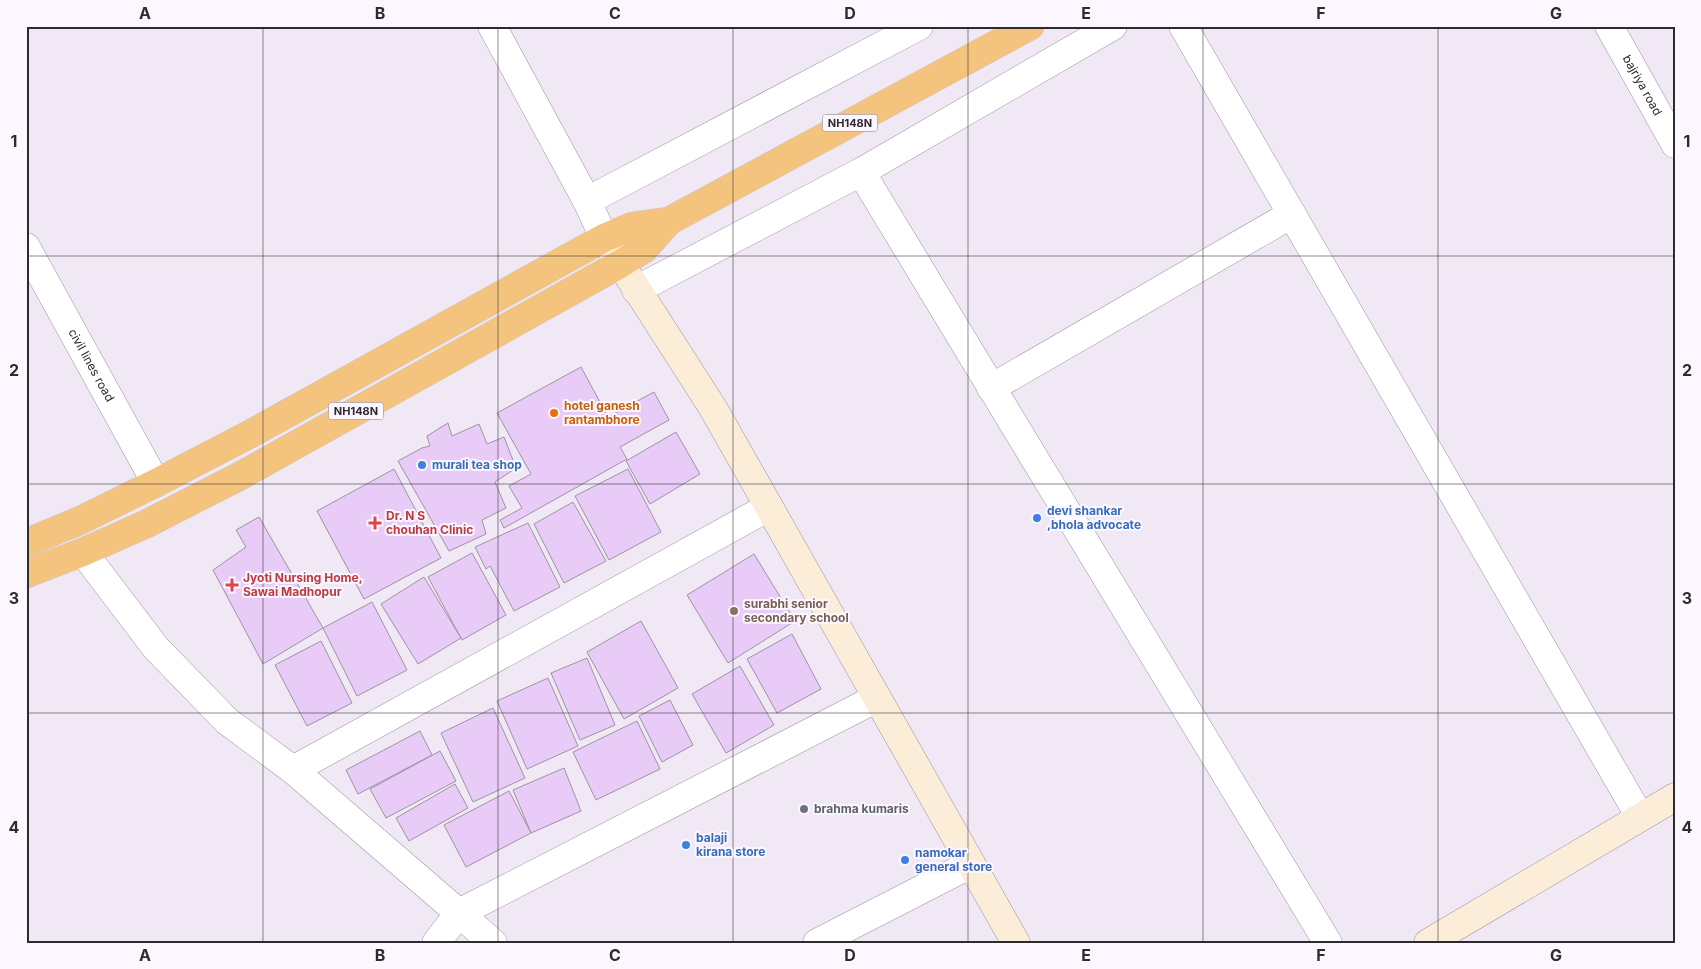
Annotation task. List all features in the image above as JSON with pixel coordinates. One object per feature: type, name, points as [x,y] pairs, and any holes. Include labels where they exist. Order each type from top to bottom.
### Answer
[{"type":"highway","name":"NH148N","points":[[26,574],[83,552],[146,524],[240,476],[620,264],[644,249],[669,221],[1030,26]]},
{"type":"highway","name":"NH148N","points":[[26,543],[81,520],[156,484],[252,433],[604,238],[633,226],[669,221]]},
{"type":"street","points":[[492,26],[587,201],[604,238],[713,408],[1016,943]]},
{"type":"street","points":[[587,201],[919,26]]},
{"type":"street","points":[[636,290],[860,172],[1113,26]]},
{"type":"street","points":[[1183,26],[1640,817]]},
{"type":"street","name":"bajriya road","points":[[1609,26],[1675,144]]},
{"type":"street","points":[[860,172],[1328,943]]},
{"type":"street","points":[[991,388],[1292,214]]},
{"type":"street","name":"civil lines road","points":[[26,247],[156,484]]},
{"type":"street","points":[[293,770],[769,507]]},
{"type":"street","points":[[83,552],[163,655],[227,720],[293,770],[493,943]]},
{"type":"street","points":[[436,943],[459,913],[877,698]]},
{"type":"street","points":[[1429,942],[1675,797]]},
{"type":"street","points":[[817,943],[971,864]]},
{"type":"building","points":[[581,367],[608,417],[654,392],[669,420],[620,447],[627,459],[504,528],[500,520],[522,508],[509,486],[531,474],[497,413]]},
{"type":"building","points":[[448,423],[452,436],[479,424],[487,444],[504,437],[516,468],[495,482],[506,508],[482,520],[486,534],[449,551],[398,461],[422,448],[430,446],[427,436]]},
{"type":"building","points":[[676,432],[700,474],[650,504],[626,461]]},
{"type":"building","points":[[394,469],[441,558],[364,599],[317,511]]},
{"type":"building","points":[[628,469],[661,532],[609,560],[575,496]]},
{"type":"building","points":[[573,502],[606,561],[564,583],[534,524]]},
{"type":"building","points":[[259,517],[323,628],[263,664],[213,570],[246,547],[236,530]]},
{"type":"building","points":[[528,523],[560,587],[514,611],[490,566],[486,569],[475,547]]},
{"type":"building","points":[[472,553],[506,615],[462,640],[428,577]]},
{"type":"building","points":[[754,554],[795,621],[728,663],[687,595]]},
{"type":"building","points":[[424,577],[461,638],[418,664],[381,604]]},
{"type":"building","points":[[372,602],[407,670],[357,696],[323,628]]},
{"type":"building","points":[[641,621],[678,688],[624,719],[587,652]]},
{"type":"building","points":[[792,634],[821,689],[777,713],[747,659]]},
{"type":"building","points":[[321,641],[352,703],[307,726],[275,665]]},
{"type":"building","points":[[587,658],[615,725],[580,740],[551,673]]},
{"type":"building","points":[[740,666],[774,725],[726,753],[692,694]]},
{"type":"building","points":[[548,678],[578,746],[527,769],[497,701]]},
{"type":"building","points":[[670,700],[693,745],[662,762],[639,716]]},
{"type":"building","points":[[493,708],[525,778],[473,802],[441,733]]},
{"type":"building","points":[[637,721],[660,769],[596,800],[573,752]]},
{"type":"building","points":[[420,731],[432,755],[358,794],[346,770]]},
{"type":"building","points":[[440,751],[456,781],[386,818],[370,789]]},
{"type":"building","points":[[564,768],[581,811],[531,833],[513,790]]},
{"type":"building","points":[[455,784],[468,808],[409,841],[396,818]]},
{"type":"building","points":[[509,791],[531,833],[466,867],[444,825]]},
{"type":"place","name":"hotel ganesh rantambhore","points":[[554,413]]},
{"type":"place","name":"murali tea shop","points":[[422,465]]},
{"type":"place","name":"devi shankar ,bhola advocate","points":[[1037,518]]},
{"type":"place","name":"Dr. N S chouhan Clinic","points":[[375,523]]},
{"type":"place","name":"Jyoti Nursing Home, Sawai Madhopur","points":[[232,585]]},
{"type":"place","name":"surabhi senior secondary school","points":[[734,611]]},
{"type":"place","name":"brahma kumaris","points":[[804,809]]},
{"type":"place","name":"balaji kirana store","points":[[686,845]]},
{"type":"place","name":"namokar general store","points":[[905,860]]}]
